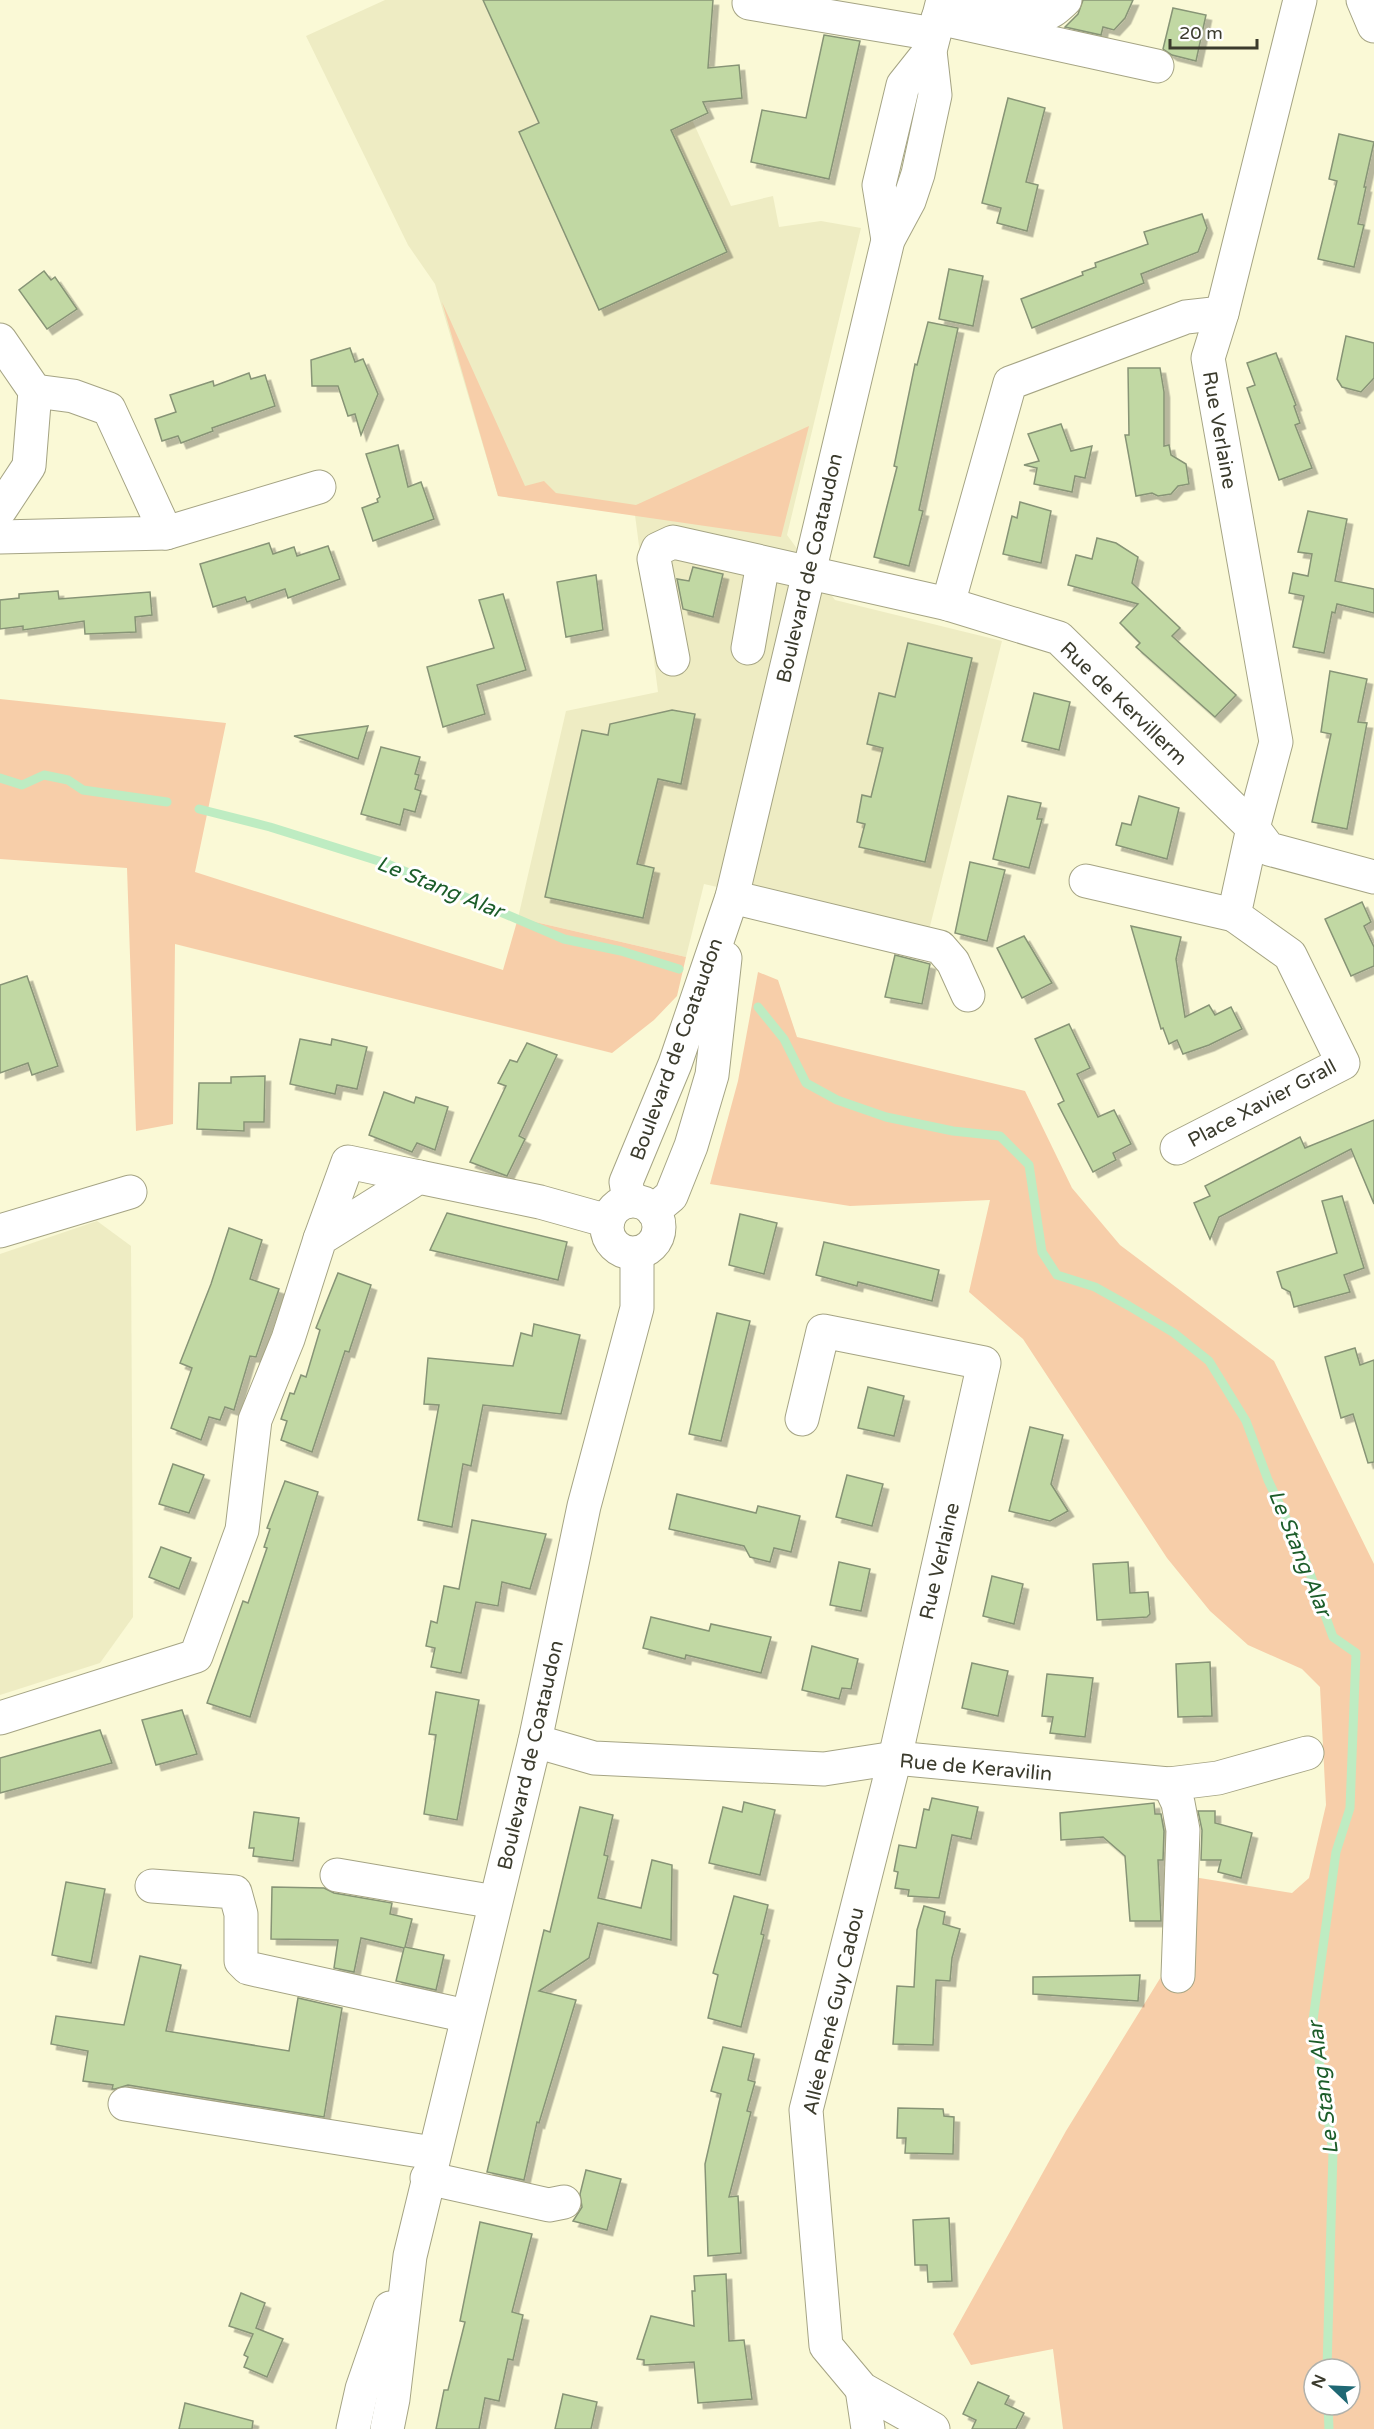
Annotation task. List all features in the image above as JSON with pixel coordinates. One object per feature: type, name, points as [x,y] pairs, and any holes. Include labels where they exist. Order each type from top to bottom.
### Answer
[{"type":"street","points":[[966,0],[1029,15],[1043,15],[1054,11],[1065,0]]},
{"type":"street","points":[[1363,0],[1374,26]]},
{"type":"street","points":[[749,3],[936,25],[1157,66]]},
{"type":"street","name":"Rue Verlaine","points":[[1253,828],[1276,742],[1208,358],[1304,4]]},
{"type":"street","name":"Boulevard de Coataudon","points":[[630,1211],[626,1182],[675,1064],[732,897],[888,240],[909,201],[918,174],[935,95],[936,25]]},
{"type":"street","points":[[948,604],[1010,383],[1186,317],[1222,313]]},
{"type":"street","points":[[0,340],[35,391],[29,466],[0,510]]},
{"type":"street","points":[[35,391],[73,396],[109,409],[166,533]]},
{"type":"street","points":[[0,537],[166,533],[319,487]]},
{"type":"street","name":"Rue de Kervillerm","points":[[673,659],[654,558],[658,549],[673,542],[948,604],[1059,638],[1253,828],[1269,849],[1374,877]]},
{"type":"street","points":[[748,648],[763,563]]},
{"type":"street","points":[[1234,915],[1253,828]]},
{"type":"street","name":"Place Xavier Grall","points":[[1086,881],[1234,915],[1290,955],[1343,1063],[1177,1148]]},
{"type":"street","points":[[732,897],[940,947],[953,962],[968,995]]},
{"type":"street","name":"Boulevard de Coataudon","points":[[630,1211],[658,1223],[657,1237],[648,1248],[637,1253],[621,1251],[610,1241],[630,1211],[671,1196],[691,1146],[712,1075],[732,897]]},
{"type":"street","points":[[0,1718],[196,1656],[242,1530],[255,1420],[288,1339],[348,1162],[540,1202],[630,1211]]},
{"type":"street","points":[[320,1239],[419,1178]]},
{"type":"street","points":[[0,1232],[130,1192]]},
{"type":"street","name":"Boulevard de Coataudon","points":[[387,2429],[393,2399],[410,2256],[535,1741],[584,1506],[637,1308],[637,1253]]},
{"type":"street","name":"Rue Verlaine","points":[[802,1419],[823,1331],[984,1363],[895,1758]]},
{"type":"street","name":"Rue de Keravilin","points":[[535,1741],[594,1758],[824,1769],[895,1758],[1169,1784],[1218,1778],[1307,1753]]},
{"type":"street","name":"Allée René Guy Cadou","points":[[895,1758],[806,2110],[826,2346],[862,2389],[933,2429]]},
{"type":"street","points":[[1169,1784],[1178,1803],[1183,1830],[1178,1976]]},
{"type":"street","points":[[337,1875],[495,1902]]},
{"type":"street","points":[[152,1886],[235,1892],[241,1914],[241,1961],[248,1968],[467,2016]]},
{"type":"street","points":[[125,2104],[430,2166],[549,2205],[564,2202]]},
{"type":"street","name":"Boulevard de Coataudon","points":[[353,2429],[362,2389],[410,2256]]},
{"type":"street","points":[[862,2389],[868,2429]]},
{"type":"shaded area","points":[[385,0],[638,0],[731,206],[773,196],[779,227],[821,221],[861,228],[787,535],[835,600],[1002,641],[928,934],[704,884],[686,957],[518,918],[566,711],[658,692],[635,515],[498,496],[435,284],[408,245],[306,36]]},
{"type":"shaded area","points":[[442,302],[525,486],[544,481],[556,493],[636,505],[809,426],[781,537],[498,496]]},
{"type":"shaded area","points":[[0,699],[226,723],[195,872],[503,970],[518,918],[686,957],[677,996],[654,1020],[612,1053],[175,944],[173,1124],[136,1131],[127,868],[0,859]]},
{"type":"shaded area","points":[[758,972],[778,980],[797,1037],[1025,1091],[1072,1188],[1120,1245],[1274,1361],[1374,1564],[1374,2429],[1063,2429],[1053,2349],[971,2365],[953,2334],[1066,2131],[1172,1959],[1175,1874],[1292,1893],[1309,1878],[1326,1805],[1320,1687],[1302,1669],[1248,1645],[1210,1611],[1167,1558],[1023,1339],[969,1292],[990,1200],[850,1206],[710,1184],[738,1081]]},
{"type":"shaded area","points":[[97,1221],[131,1246],[133,1617],[100,1663],[0,1695],[0,1254]]},
{"type":"building","points":[[483,0],[713,0],[708,68],[739,65],[742,98],[703,102],[708,113],[671,130],[727,252],[599,310],[519,132],[539,123]]},
{"type":"building","points":[[1083,0],[1133,0],[1125,18],[1114,30],[1103,27],[1101,35],[1065,27],[1078,14]]},
{"type":"building","points":[[1173,8],[1206,15],[1196,61],[1172,55],[1163,49]]},
{"type":"building","points":[[824,35],[860,41],[829,179],[751,162],[762,110],[806,118]]},
{"type":"building","points":[[1008,98],[1045,108],[1026,182],[1038,185],[1027,231],[997,223],[1001,208],[982,203]]},
{"type":"building","points":[[1339,134],[1374,142],[1358,224],[1364,225],[1354,267],[1318,259],[1337,181],[1329,179]]},
{"type":"building","points":[[1202,214],[1207,228],[1198,252],[1141,274],[1144,283],[1032,328],[1021,299],[1083,275],[1082,272],[1096,267],[1095,263],[1148,244],[1144,232]]},
{"type":"building","points":[[949,269],[983,276],[973,326],[939,319]]},
{"type":"building","points":[[44,271],[51,280],[55,277],[77,309],[47,329],[19,290]]},
{"type":"building","points":[[928,322],[958,328],[919,510],[923,511],[909,566],[874,557],[897,467],[894,466],[915,364],[917,365]]},
{"type":"building","points":[[1346,336],[1374,343],[1374,378],[1361,392],[1342,387],[1337,379]]},
{"type":"building","points":[[350,348],[355,362],[363,359],[378,394],[361,435],[355,414],[348,416],[338,386],[312,386],[311,360]]},
{"type":"building","points":[[1276,353],[1296,405],[1294,406],[1300,423],[1295,425],[1312,468],[1279,480],[1247,388],[1255,385],[1247,363]]},
{"type":"building","points":[[1128,368],[1160,368],[1164,392],[1164,446],[1169,445],[1171,455],[1186,464],[1189,484],[1178,486],[1171,494],[1158,496],[1152,493],[1136,496],[1125,435],[1129,435]]},
{"type":"building","points":[[249,373],[251,379],[265,375],[275,406],[212,428],[213,431],[181,443],[178,436],[162,441],[155,419],[176,412],[170,395],[213,381],[214,386]]},
{"type":"building","points":[[1061,424],[1071,451],[1092,446],[1085,478],[1075,476],[1072,492],[1034,484],[1037,468],[1024,465],[1039,461],[1028,434]]},
{"type":"building","points":[[398,445],[408,487],[421,482],[434,519],[373,541],[362,508],[378,502],[377,499],[380,497],[366,454]]},
{"type":"building","points":[[1020,502],[1051,511],[1041,563],[1003,554],[1012,516],[1017,518]]},
{"type":"building","points":[[1308,511],[1347,519],[1335,581],[1374,589],[1374,613],[1337,604],[1335,613],[1332,612],[1324,653],[1293,647],[1304,596],[1289,593],[1293,573],[1308,576],[1312,554],[1298,552]]},
{"type":"building","points":[[1097,538],[1116,543],[1138,557],[1132,583],[1180,628],[1172,636],[1236,695],[1215,717],[1136,647],[1140,643],[1120,623],[1138,604],[1068,585],[1076,555],[1092,559]]},
{"type":"building","points":[[269,543],[273,554],[294,547],[297,556],[328,546],[340,579],[288,598],[285,589],[247,602],[245,597],[213,607],[200,564]]},
{"type":"building","points":[[693,567],[723,574],[713,617],[683,609],[677,579],[689,581]]},
{"type":"building","points":[[596,575],[603,630],[566,637],[557,582]]},
{"type":"building","points":[[58,591],[59,599],[150,592],[152,615],[135,617],[136,632],[85,634],[84,621],[23,630],[23,626],[0,629],[0,600],[19,598],[19,594]]},
{"type":"building","points":[[503,594],[526,670],[477,685],[485,714],[443,727],[427,667],[494,648],[479,600]]},
{"type":"building","points":[[908,643],[972,658],[925,862],[859,847],[865,824],[857,822],[862,795],[871,797],[883,748],[867,744],[879,693],[895,697]]},
{"type":"building","points":[[1330,671],[1367,679],[1358,722],[1367,723],[1347,829],[1312,822],[1331,734],[1321,732]]},
{"type":"building","points":[[1034,693],[1070,702],[1059,750],[1022,741]]},
{"type":"building","points":[[672,710],[695,714],[681,784],[658,779],[637,864],[654,868],[643,918],[545,897],[582,730],[608,735],[610,724]]},
{"type":"building","points":[[368,726],[358,759],[294,736]]},
{"type":"building","points":[[381,747],[420,757],[415,774],[419,775],[415,789],[421,791],[415,812],[404,809],[400,825],[361,814]]},
{"type":"building","points":[[1008,796],[1041,803],[1037,819],[1042,819],[1029,868],[993,859]]},
{"type":"building","points":[[1139,796],[1179,808],[1167,859],[1116,845],[1122,823],[1131,825]]},
{"type":"building","points":[[970,862],[1005,870],[987,941],[955,933]]},
{"type":"building","points":[[1362,902],[1371,922],[1364,926],[1374,947],[1374,966],[1351,976],[1325,919]]},
{"type":"building","points":[[1131,926],[1181,937],[1176,959],[1185,1017],[1209,1005],[1215,1015],[1231,1007],[1242,1029],[1209,1045],[1183,1054],[1177,1040],[1169,1044],[1163,1028],[1161,1029]]},
{"type":"building","points":[[1024,936],[1052,983],[1022,998],[997,948]]},
{"type":"building","points":[[895,955],[930,964],[922,1004],[885,997]]},
{"type":"building","points":[[27,976],[58,1066],[32,1075],[28,1063],[0,1073],[0,985]]},
{"type":"building","points":[[1069,1024],[1090,1068],[1077,1074],[1098,1117],[1114,1110],[1131,1144],[1113,1153],[1116,1160],[1093,1172],[1058,1104],[1064,1101],[1035,1039]]},
{"type":"building","points":[[300,1039],[331,1045],[332,1039],[367,1047],[357,1089],[337,1085],[335,1094],[290,1084]]},
{"type":"building","points":[[527,1043],[557,1055],[519,1136],[525,1139],[507,1176],[470,1162],[506,1086],[498,1083],[510,1060],[517,1062]]},
{"type":"building","points":[[265,1076],[264,1122],[244,1122],[244,1131],[197,1129],[199,1083],[231,1083],[231,1077]]},
{"type":"building","points":[[384,1092],[414,1103],[416,1097],[448,1107],[435,1150],[417,1143],[412,1152],[369,1135]]},
{"type":"building","points":[[1374,1120],[1374,1204],[1351,1149],[1219,1217],[1210,1239],[1194,1203],[1210,1196],[1205,1186],[1300,1137],[1305,1148]]},
{"type":"building","points":[[1342,1196],[1364,1268],[1344,1275],[1350,1292],[1294,1307],[1290,1292],[1282,1288],[1277,1272],[1337,1253],[1322,1201]]},
{"type":"building","points":[[447,1213],[567,1242],[558,1280],[430,1250]]},
{"type":"building","points":[[740,1214],[777,1223],[764,1274],[729,1265]]},
{"type":"building","points":[[229,1228],[262,1240],[250,1279],[279,1289],[256,1357],[250,1356],[234,1410],[225,1407],[220,1420],[209,1417],[201,1440],[171,1428],[192,1368],[180,1363],[211,1284]]},
{"type":"building","points":[[824,1242],[939,1270],[932,1301],[858,1282],[857,1286],[816,1275]]},
{"type":"building","points":[[338,1273],[371,1285],[349,1352],[345,1351],[312,1452],[281,1440],[287,1421],[281,1419],[290,1393],[294,1394],[301,1375],[306,1377],[320,1330],[316,1328]]},
{"type":"building","points":[[717,1313],[750,1321],[721,1441],[689,1434]]},
{"type":"building","points":[[534,1324],[580,1335],[561,1414],[483,1405],[471,1466],[463,1464],[452,1527],[418,1520],[439,1405],[424,1404],[428,1358],[513,1366],[521,1333],[532,1336]]},
{"type":"building","points":[[1355,1348],[1360,1365],[1374,1360],[1374,1462],[1368,1463],[1353,1414],[1341,1418],[1325,1357]]},
{"type":"building","points":[[868,1387],[904,1396],[894,1436],[858,1428]]},
{"type":"building","points":[[1030,1427],[1063,1435],[1051,1484],[1068,1511],[1050,1521],[1009,1511]]},
{"type":"building","points":[[173,1464],[204,1475],[189,1513],[159,1504]]},
{"type":"building","points":[[847,1475],[883,1484],[872,1526],[836,1517]]},
{"type":"building","points":[[285,1481],[318,1492],[250,1717],[207,1703],[243,1601],[248,1603],[267,1548],[264,1547],[270,1529],[267,1528]]},
{"type":"building","points":[[677,1494],[756,1513],[758,1506],[800,1516],[791,1552],[774,1548],[770,1562],[750,1557],[744,1546],[669,1529]]},
{"type":"building","points":[[472,1520],[546,1534],[530,1589],[502,1582],[498,1606],[476,1602],[461,1673],[431,1667],[435,1648],[426,1646],[431,1621],[437,1623],[444,1586],[459,1589]]},
{"type":"building","points":[[161,1547],[191,1558],[179,1589],[149,1577]]},
{"type":"building","points":[[839,1562],[870,1569],[861,1611],[830,1605]]},
{"type":"building","points":[[1128,1562],[1130,1593],[1148,1592],[1150,1614],[1147,1617],[1097,1620],[1093,1564]]},
{"type":"building","points":[[992,1576],[1023,1584],[1014,1624],[983,1616]]},
{"type":"building","points":[[651,1617],[709,1631],[711,1624],[771,1637],[761,1673],[686,1655],[685,1659],[643,1648]]},
{"type":"building","points":[[812,1646],[858,1659],[851,1689],[842,1688],[839,1699],[802,1690]]},
{"type":"building","points":[[1210,1662],[1212,1716],[1178,1717],[1176,1664]]},
{"type":"building","points":[[972,1663],[1008,1671],[998,1716],[962,1708]]},
{"type":"building","points":[[1047,1674],[1093,1678],[1085,1737],[1050,1733],[1053,1717],[1042,1716]]},
{"type":"building","points":[[436,1692],[479,1700],[457,1820],[424,1814],[436,1735],[429,1734]]},
{"type":"building","points":[[182,1710],[197,1754],[156,1765],[142,1720]]},
{"type":"building","points":[[100,1730],[112,1763],[0,1793],[0,1758]]},
{"type":"building","points":[[932,1798],[978,1807],[971,1839],[952,1835],[939,1898],[908,1896],[909,1890],[895,1888],[898,1872],[894,1871],[899,1845],[916,1848],[924,1809],[929,1810]]},
{"type":"building","points":[[744,1802],[775,1810],[760,1875],[709,1863],[723,1807],[742,1812]]},
{"type":"building","points":[[1154,1803],[1155,1814],[1161,1814],[1164,1831],[1163,1860],[1158,1860],[1161,1921],[1130,1921],[1125,1856],[1103,1837],[1061,1840],[1060,1813]]},
{"type":"building","points":[[580,1807],[613,1815],[604,1855],[608,1856],[598,1898],[641,1908],[652,1860],[672,1865],[671,1940],[598,1923],[589,1958],[539,1991],[576,2000],[539,2123],[537,2122],[524,2180],[487,2172],[544,1930],[550,1932]]},
{"type":"building","points":[[1198,1811],[1215,1811],[1215,1823],[1252,1833],[1241,1878],[1218,1872],[1221,1860],[1201,1860],[1202,1830]]},
{"type":"building","points":[[254,1812],[299,1818],[293,1861],[253,1856],[254,1848],[249,1848]]},
{"type":"building","points":[[66,1882],[105,1889],[91,1963],[52,1955]]},
{"type":"building","points":[[272,1887],[324,1888],[334,1893],[392,1903],[390,1914],[412,1919],[405,1947],[444,1955],[436,1990],[396,1981],[404,1948],[361,1938],[354,1972],[334,1968],[338,1940],[271,1939]]},
{"type":"building","points":[[734,1896],[768,1905],[761,1934],[764,1935],[741,2027],[708,2018],[718,1975],[713,1973]]},
{"type":"building","points":[[924,1906],[945,1912],[943,1924],[960,1929],[952,1958],[950,1981],[936,1980],[933,2045],[893,2044],[897,1986],[914,1987],[917,1930]]},
{"type":"building","points":[[140,1956],[181,1965],[166,2031],[289,2051],[298,1998],[342,2008],[324,2117],[128,2085],[112,2089],[113,2085],[83,2081],[88,2051],[51,2044],[56,2016],[124,2025]]},
{"type":"building","points":[[1140,1975],[1138,2001],[1033,1994],[1033,1977]]},
{"type":"building","points":[[723,2047],[754,2054],[748,2080],[755,2082],[747,2111],[751,2112],[729,2197],[738,2196],[741,2253],[708,2256],[705,2164],[721,2094],[711,2091]]},
{"type":"building","points":[[898,2108],[943,2109],[944,2116],[954,2117],[953,2154],[905,2153],[906,2138],[897,2138]]},
{"type":"building","points":[[586,2170],[621,2179],[607,2230],[573,2221],[582,2207],[580,2194]]},
{"type":"building","points":[[949,2218],[952,2281],[928,2282],[927,2265],[915,2265],[913,2220]]},
{"type":"building","points":[[480,2222],[532,2234],[512,2312],[523,2315],[513,2360],[508,2359],[499,2401],[485,2398],[479,2429],[436,2429],[444,2390],[448,2390],[465,2322],[460,2321]]},
{"type":"building","points":[[726,2274],[729,2341],[744,2340],[752,2399],[698,2403],[694,2362],[644,2365],[644,2360],[637,2359],[651,2316],[694,2326],[692,2291],[695,2291],[694,2276]]},
{"type":"building","points":[[241,2293],[265,2303],[256,2328],[283,2339],[267,2377],[244,2367],[248,2357],[244,2355],[253,2334],[229,2326]]},
{"type":"building","points":[[978,2382],[1009,2396],[1005,2404],[1024,2413],[1016,2429],[972,2429],[976,2420],[963,2414]]},
{"type":"building","points":[[563,2394],[597,2402],[591,2429],[555,2429]]},
{"type":"building","points":[[185,2403],[253,2421],[252,2429],[179,2429]]},
{"type":"waterway","name":"Le Stang Alar","points":[[0,778],[22,785],[44,775],[68,780],[83,790],[167,802]]},
{"type":"waterway","name":"Le Stang Alar","points":[[199,809],[270,827],[385,863],[564,939],[621,951],[679,969]]},
{"type":"waterway","name":"Le Stang Alar","points":[[758,1007],[784,1039],[806,1083],[837,1100],[886,1117],[953,1131],[1000,1136],[1029,1165],[1042,1252],[1057,1275],[1095,1287],[1129,1306],[1174,1333],[1209,1361],[1246,1421],[1268,1480],[1303,1554],[1333,1637],[1356,1653],[1350,1808],[1336,1852],[1313,2020],[1333,2151],[1327,2357]]},
{"type":"waterway","name":"Le Stang Alar","points":[[1328,2417],[1329,2429]]}]
